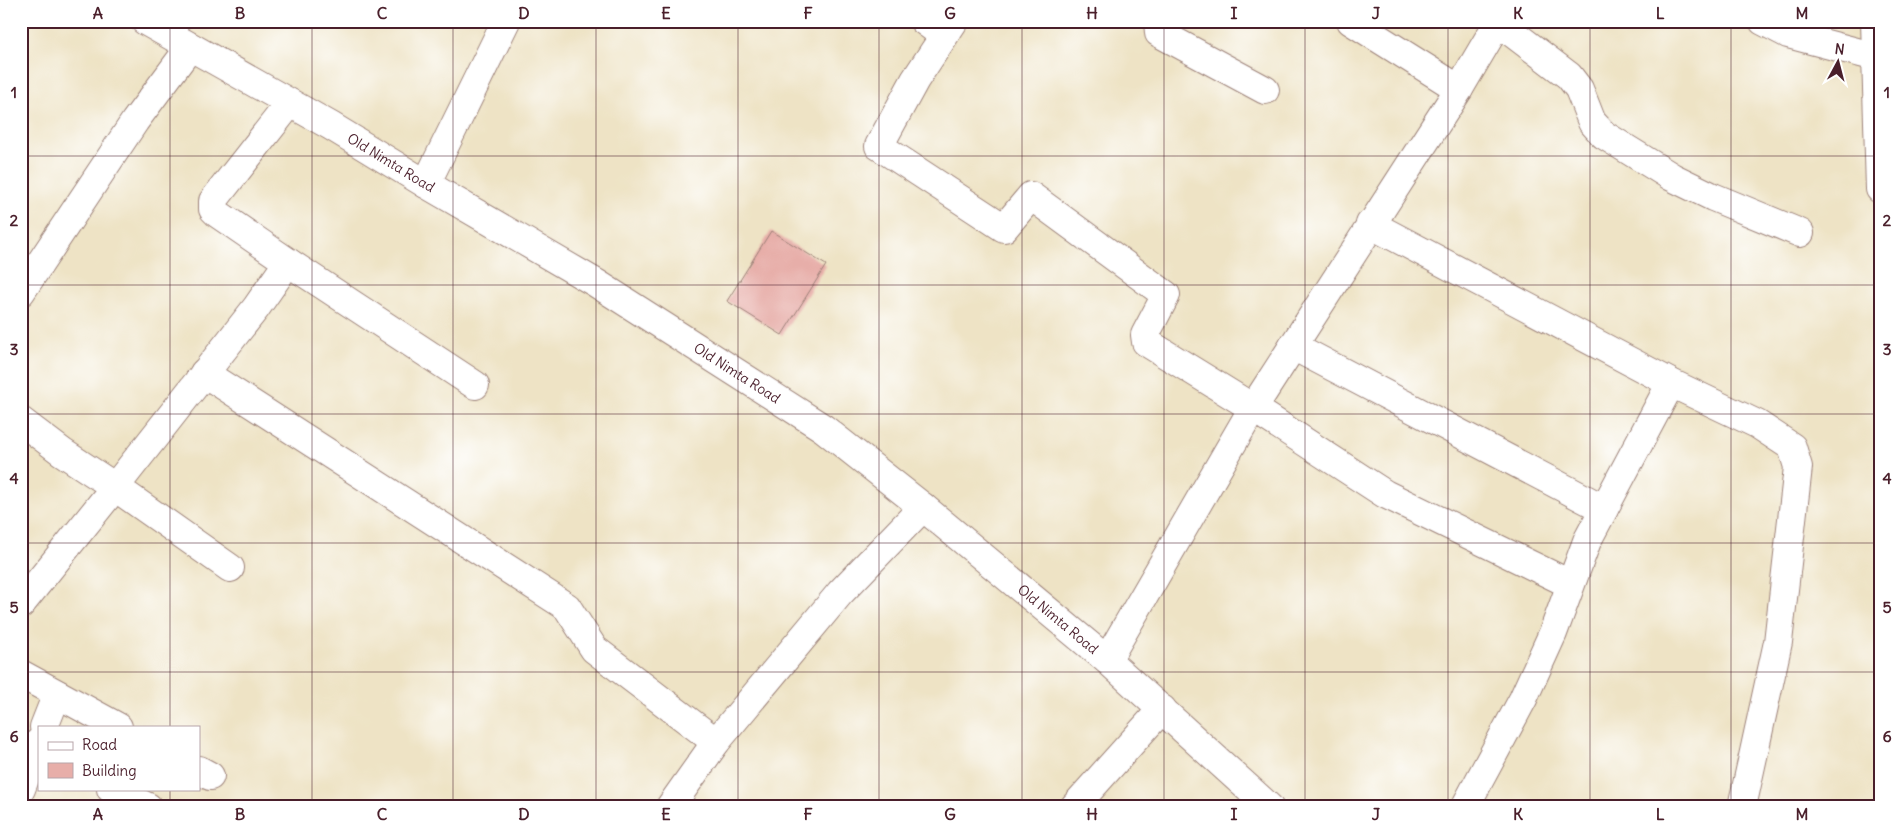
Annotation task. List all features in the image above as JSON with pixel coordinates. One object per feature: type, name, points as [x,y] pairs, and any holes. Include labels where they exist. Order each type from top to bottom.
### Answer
[{"type":"street","name":"Old Nimta Road","points":[[145,21],[290,103],[596,282],[823,428],[923,507],[1107,660],[1269,807]]},
{"type":"street","points":[[426,184],[506,21]]},
{"type":"street","points":[[1158,21],[1158,32],[1265,90]]},
{"type":"street","points":[[1351,21],[1459,89]]},
{"type":"street","points":[[1763,21],[1788,34],[1876,57]]},
{"type":"street","points":[[1874,21],[1880,189]]},
{"type":"street","points":[[1107,660],[1253,408],[1370,224],[1459,89],[1499,22],[1569,76],[1579,89],[1592,122],[1604,135],[1672,177],[1713,197],[1800,233]]},
{"type":"street","points":[[940,26],[915,80],[879,146],[1004,228],[1031,196],[1166,295],[1145,335],[1146,342],[1253,408],[1385,494],[1570,584]]},
{"type":"street","points":[[21,292],[135,121],[190,47]]},
{"type":"street","points":[[290,103],[218,192],[213,201],[213,209],[288,262],[475,385]]},
{"type":"street","points":[[1370,224],[1671,383],[1777,435],[1792,447],[1798,467],[1778,642],[1742,807]]},
{"type":"street","points":[[21,604],[256,308],[288,262]]},
{"type":"street","points":[[1293,346],[1604,509]]},
{"type":"street","points":[[204,373],[567,607],[594,649],[716,742]]},
{"type":"street","points":[[1465,807],[1524,699],[1553,633],[1587,541],[1671,383]]},
{"type":"street","points":[[21,421],[62,452],[230,568]]},
{"type":"street","points":[[670,807],[716,742],[840,593],[923,507]]},
{"type":"street","points":[[21,674],[116,726]]},
{"type":"street","points":[[44,726],[57,694]]},
{"type":"street","points":[[1074,807],[1162,709]]},
{"type":"street","points":[[21,789],[37,751]]},
{"type":"street","points":[[113,790],[148,807]]},
{"type":"building","points":[[771,231],[826,265],[782,335],[727,301]]}]
